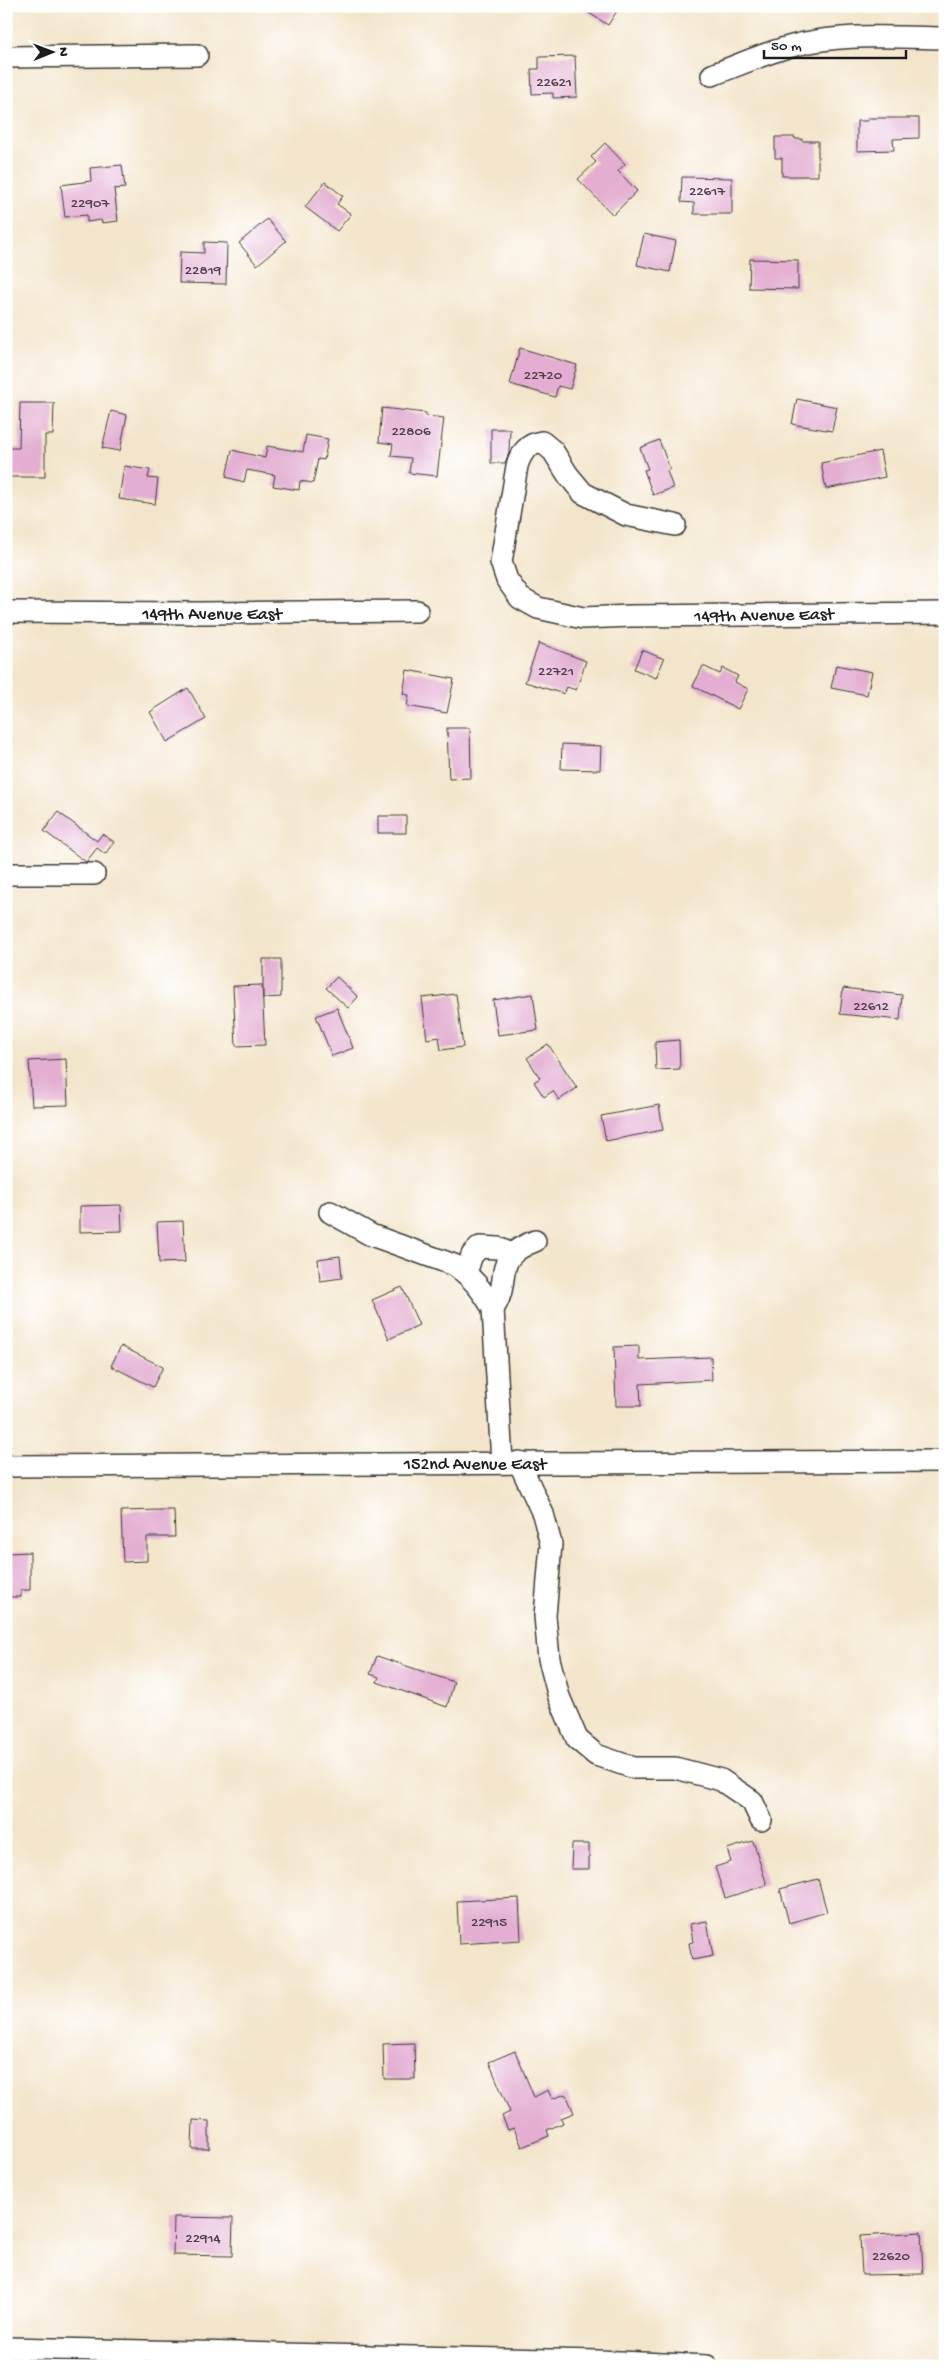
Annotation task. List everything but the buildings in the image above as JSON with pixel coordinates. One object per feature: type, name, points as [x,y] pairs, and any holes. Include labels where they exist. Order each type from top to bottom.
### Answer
[{"type":"street","points":[[712,75],[779,50],[809,42],[868,37],[945,38]]},
{"type":"street","points":[[6,57],[197,55]]},
{"type":"street","name":"149th Avenue East","points":[[675,525],[626,515],[583,493],[568,475],[553,451],[542,442],[535,443],[522,452],[517,466],[501,562],[507,580],[520,598],[538,608],[583,618],[945,613]]},
{"type":"street","name":"149th Avenue East","points":[[6,612],[417,611]]},
{"type":"street","points":[[6,874],[94,874]]},
{"type":"street","points":[[330,1212],[371,1235],[432,1256],[466,1273],[484,1293],[493,1310],[510,1462],[543,1514],[551,1544],[545,1616],[549,1659],[559,1697],[576,1740],[596,1754],[634,1768],[675,1768],[721,1780],[752,1801],[762,1820]]},
{"type":"street","points":[[493,1310],[500,1299],[504,1267],[511,1254],[519,1247],[535,1241]]},
{"type":"street","points":[[466,1273],[472,1255],[480,1247],[498,1248],[511,1254]]},
{"type":"street","name":"152nd Avenue East","points":[[6,1466],[945,1461]]},
{"type":"street","points":[[6,2348],[598,2361],[707,2366]]}]
